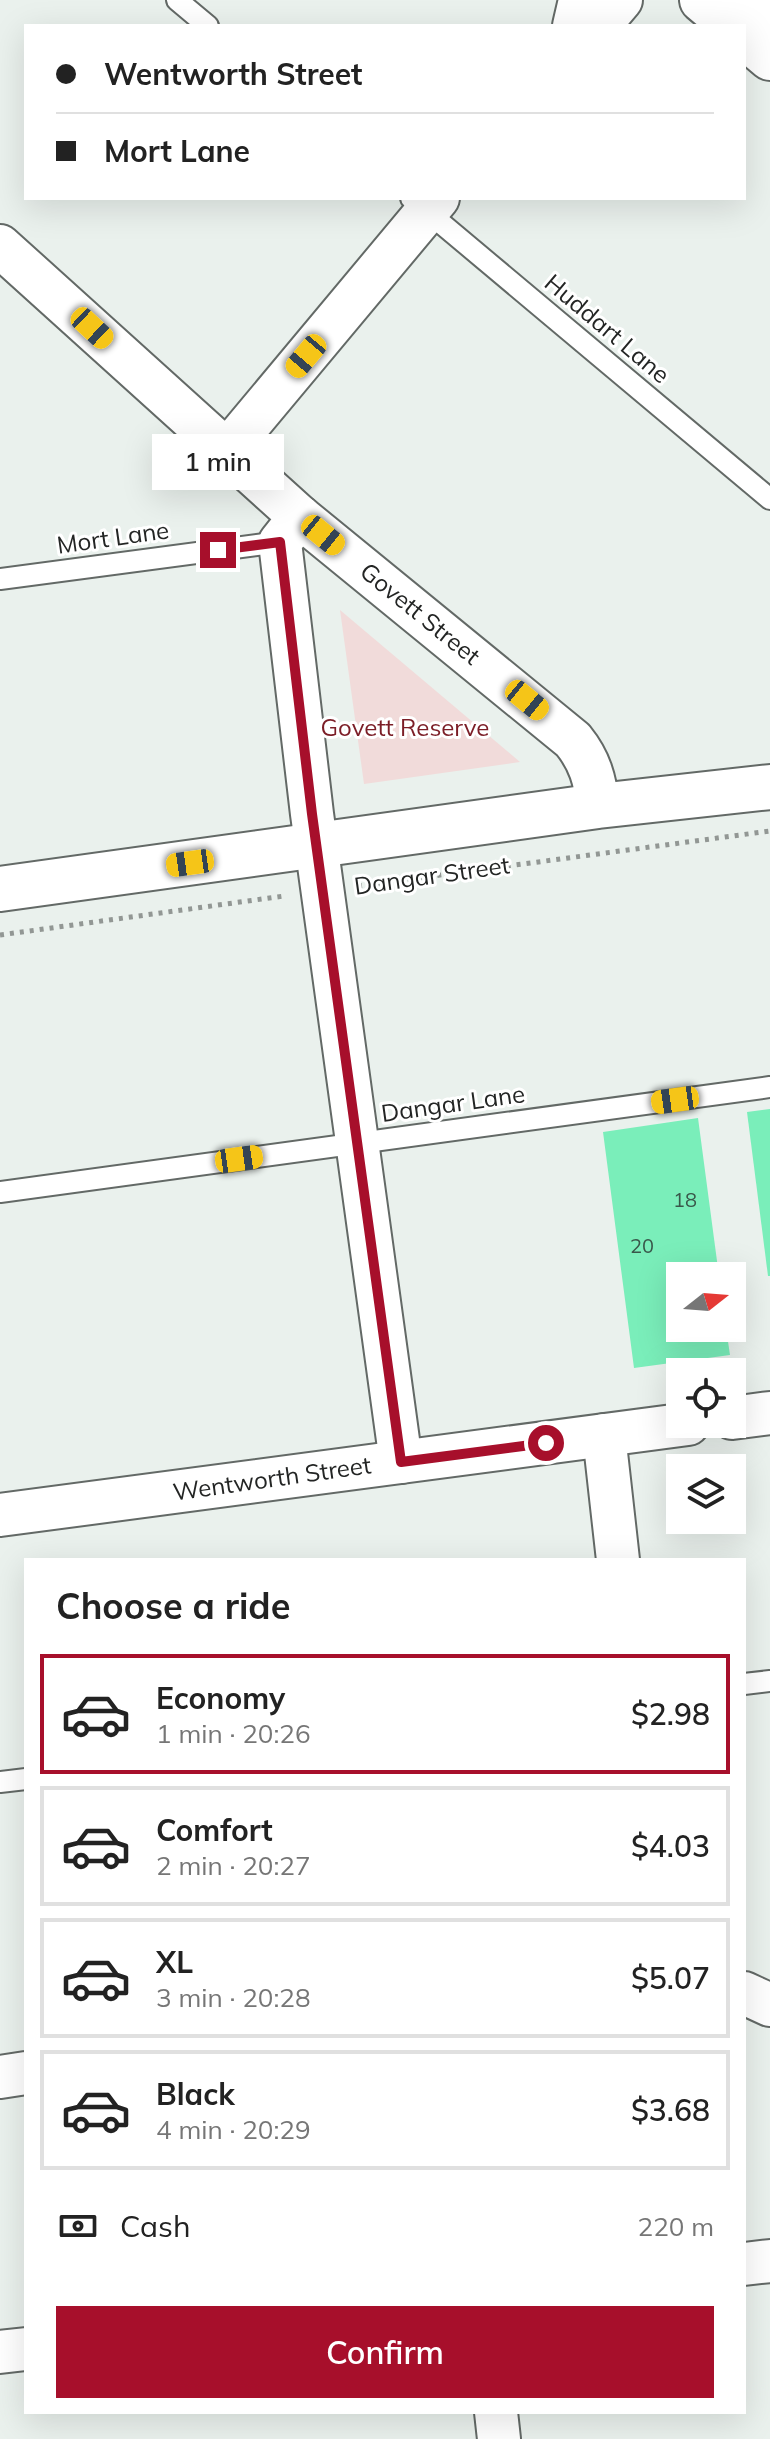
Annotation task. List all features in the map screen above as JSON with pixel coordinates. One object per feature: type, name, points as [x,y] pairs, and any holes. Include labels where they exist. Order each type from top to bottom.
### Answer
[{"type":"street","points":[[574,24],[580,0]]},
{"type":"street","points":[[601,24],[621,0]]},
{"type":"street","points":[[702,0],[731,24]]},
{"type":"street","points":[[757,0],[770,10]]},
{"type":"street","points":[[746,38],[770,58]]},
{"type":"street","points":[[226,452],[425,203]]},
{"type":"street","name":"Govett Street","points":[[8,260],[226,452],[290,530],[573,740],[586,755],[594,775],[598,806]]},
{"type":"street","points":[[290,530],[316,846],[401,1462]]},
{"type":"street","name":"Dangar Street","points":[[0,889],[598,806],[770,787]]},
{"type":"street","points":[[746,1416],[770,1413]]},
{"type":"street","name":"Wentworth Street","points":[[0,1515],[666,1427]]},
{"type":"street","points":[[604,1435],[618,1558]]},
{"type":"street","points":[[746,1994],[770,2005]]},
{"type":"street","points":[[0,2077],[24,2073]]},
{"type":"street","points":[[746,2264],[770,2261]]},
{"type":"street","points":[[0,2352],[24,2349]]},
{"type":"street","points":[[496,2414],[499,2439]]},
{"type":"lane","points":[[177,0],[206,24]]},
{"type":"lane","name":"Huddart Lane","points":[[425,203],[770,499]]},
{"type":"lane","name":"Mort Lane","points":[[0,579],[290,530]]},
{"type":"lane","name":"Dangar Lane","points":[[0,1192],[770,1087]]},
{"type":"lane","points":[[746,1684],[770,1681]]},
{"type":"lane","points":[[0,1782],[24,1779]]},
{"type":"path","name":"Dangar Street","points":[[0,935],[770,831]]},
{"type":"green space","name":"Govett Reserve","points":[[340,610],[520,762],[364,784]]},
{"type":"building","points":[[770,1109],[770,1276],[768,1276],[747,1112]]},
{"type":"building","points":[[698,1118],[717,1262],[666,1262],[666,1342],[728,1342],[730,1355],[666,1358],[666,1364],[634,1368],[603,1132]]},
{"type":"route","points":[[218,550],[280,542],[312,814],[401,1462],[546,1443]]}]
